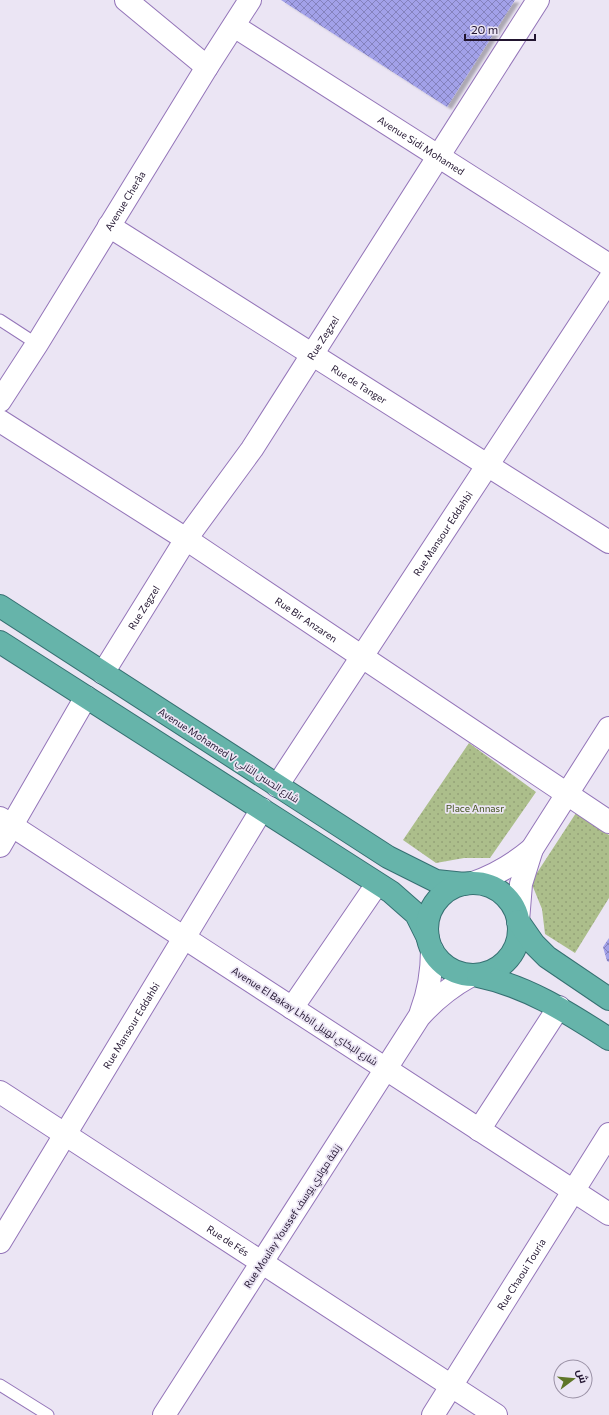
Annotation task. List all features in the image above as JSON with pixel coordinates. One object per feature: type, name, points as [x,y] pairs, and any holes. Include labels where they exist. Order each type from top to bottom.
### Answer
[{"type":"highway","name":"Avenue Mohamed V شارع الحسن الثاني","points":[[0,606],[403,866],[436,881],[485,885],[497,890],[507,898],[514,909],[518,921],[519,936],[514,951],[505,963],[493,972],[474,976]]},
{"type":"highway","points":[[0,642],[377,884],[416,914],[438,960],[448,968],[458,973],[502,981],[522,988],[559,1007],[609,1039]]},
{"type":"highway","points":[[430,944],[428,924],[432,909],[440,897],[451,889],[469,883]]},
{"type":"highway","name":"Avenue Mohamed V شارع الحسن الثاني","points":[[518,921],[534,944],[547,957],[609,999]]},
{"type":"street","points":[[126,0],[206,67]]},
{"type":"street","name":"Avenue Cherâa","points":[[0,401],[37,344],[206,67],[250,0]]},
{"type":"street","name":"Rue Zegzel","points":[[104,673],[186,539],[252,449],[538,0]]},
{"type":"street","name":"Avenue Sidi Mohamed","points":[[234,26],[609,265]]},
{"type":"street","name":"Rue de Tanger","points":[[109,226],[609,542]]},
{"type":"street","name":"Rue Mansour Eddahbi","points":[[277,786],[609,280]]},
{"type":"street","name":"Rue Bir Anzaren","points":[[0,421],[186,539],[362,655],[609,822]]},
{"type":"street","points":[[0,846],[6,822],[86,697]]},
{"type":"street","points":[[518,921],[521,884],[532,849],[609,728]]},
{"type":"street","name":"Rue Mansour Eddahbi","points":[[0,1242],[262,809]]},
{"type":"street","name":"Avenue El Bakay Lhbil شارع البكاي لهبيل","points":[[6,822],[609,1214]]},
{"type":"street","points":[[469,883],[494,875],[514,864],[532,849]]},
{"type":"street","points":[[292,1008],[377,884]]},
{"type":"street","points":[[419,1017],[428,996],[432,973],[430,944]]},
{"type":"street","points":[[419,1017],[434,1001],[451,987],[474,976]]},
{"type":"street","points":[[479,1130],[559,1007]]},
{"type":"street","name":"Rue Moulay Youssef زنقة مولاي يوسف","points":[[164,1415],[419,1017]]},
{"type":"street","name":"Rue de Fés","points":[[0,1092],[496,1415]]},
{"type":"street","name":"Rue Chaoui Touria","points":[[433,1415],[575,1192],[609,1134]]},
{"type":"lane","points":[[0,320],[37,344]]},
{"type":"lane","points":[[0,1385],[48,1415]]},
{"type":"green space","name":"Place Annasr","points":[[469,743],[536,792],[490,858],[464,858],[436,863],[403,840]]},
{"type":"green space","points":[[576,813],[609,835],[609,898],[575,953],[545,934],[542,909],[531,882]]},
{"type":"building","points":[[281,0],[515,0],[447,107]]},
{"type":"building","points":[[609,938],[609,962],[607,961],[603,947]]}]
